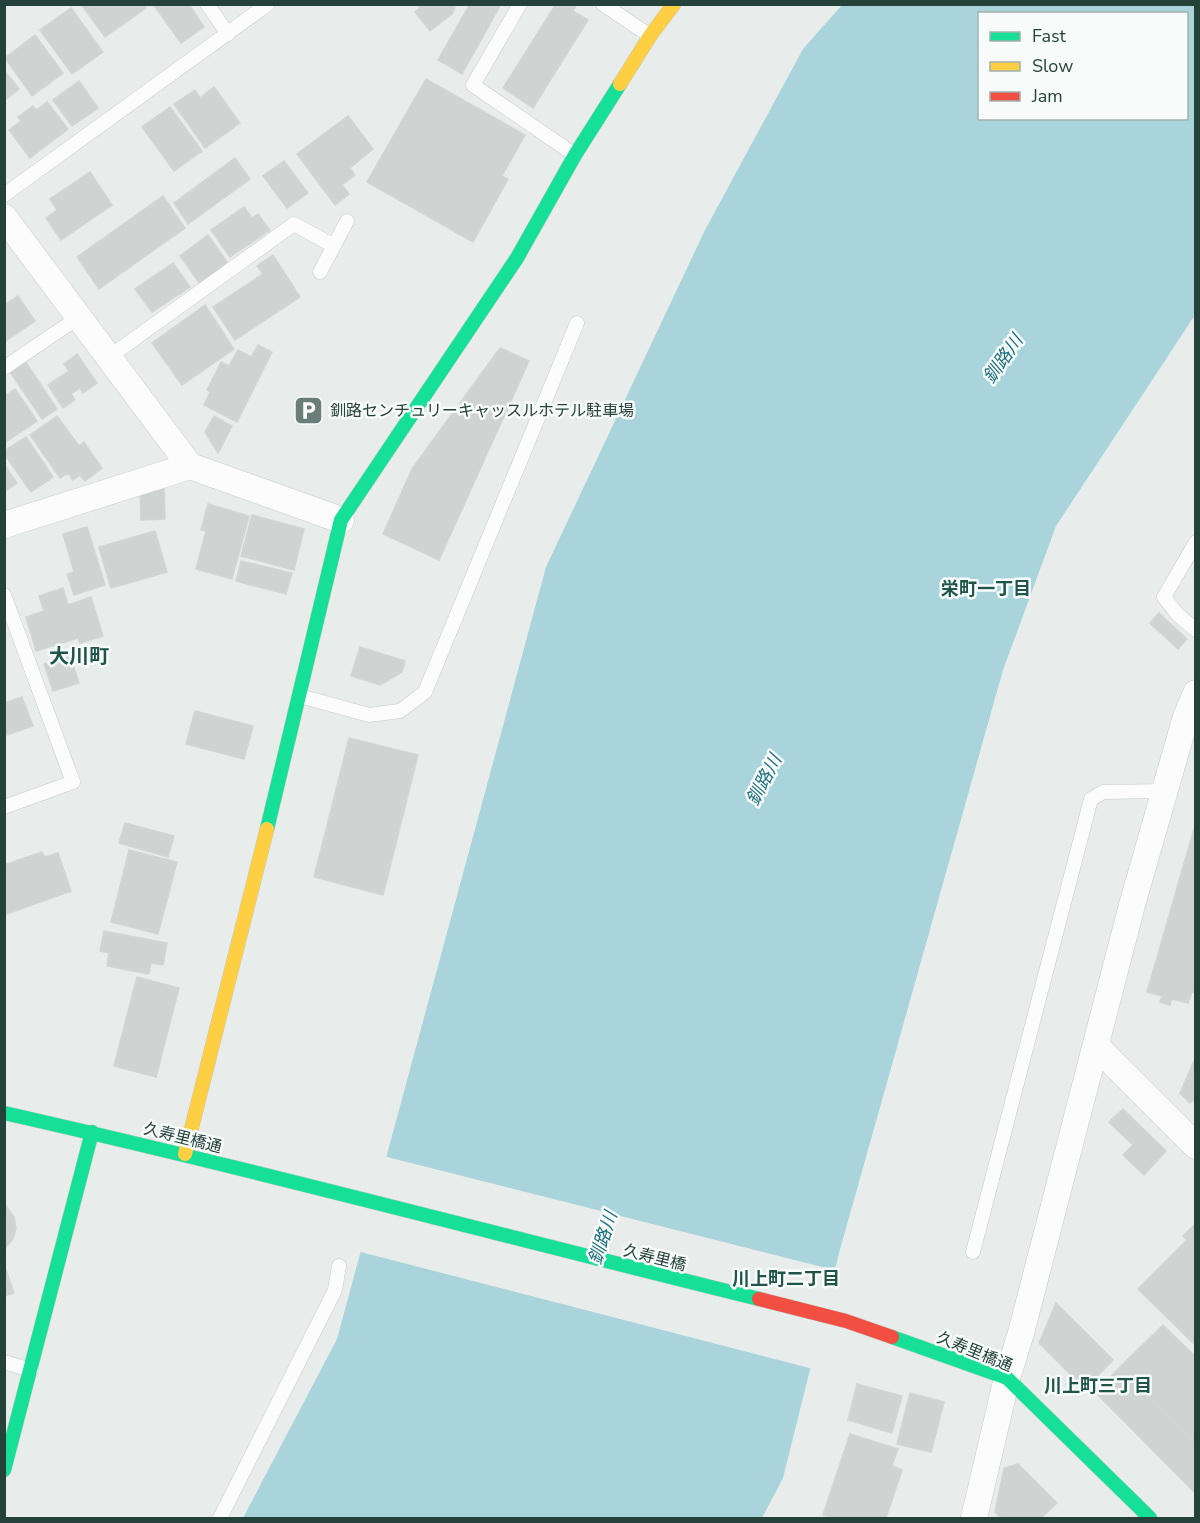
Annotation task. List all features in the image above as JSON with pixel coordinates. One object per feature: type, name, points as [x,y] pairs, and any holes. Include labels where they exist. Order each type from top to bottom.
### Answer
[{"type":"street","points":[[185,1154],[300,696],[341,520],[517,258],[575,155],[650,36],[674,4]]},
{"type":"street","points":[[4,217],[190,466],[341,520]]},
{"type":"street","points":[[4,525],[190,466]]},
{"type":"street","points":[[974,1518],[1007,1378],[1021,1333],[1132,905],[1165,791],[1190,725],[1196,693]]},
{"type":"street","points":[[1096,1046],[1194,1141]]},
{"type":"street","name":"久寿里橋通","points":[[4,1113],[185,1154],[352,1198]]},
{"type":"street","points":[[4,1470],[92,1132]]},
{"type":"street","name":"久寿里橋","points":[[352,1198],[846,1321]]},
{"type":"street","name":"久寿里橋通","points":[[846,1321],[1007,1378],[1150,1518]]},
{"type":"lane","points":[[207,4],[228,34]]},
{"type":"lane","points":[[4,195],[267,4]]},
{"type":"lane","points":[[520,4],[473,85],[575,155]]},
{"type":"lane","points":[[603,4],[650,36]]},
{"type":"lane","points":[[320,272],[347,220]]},
{"type":"lane","points":[[109,357],[294,224],[334,246]]},
{"type":"lane","points":[[4,368],[79,317]]},
{"type":"lane","points":[[300,696],[369,715],[400,711],[425,692],[577,323]]},
{"type":"lane","points":[[1196,542],[1164,597],[1178,615],[1196,630]]},
{"type":"lane","points":[[4,595],[73,782],[4,807]]},
{"type":"lane","points":[[973,1252],[1091,799],[1103,792],[1165,791]]},
{"type":"lane","points":[[220,1518],[335,1290],[339,1266]]},
{"type":"lane","points":[[4,1362],[31,1370]]},
{"type":"water","name":"釧路川","points":[[842,5],[1195,5],[1195,315],[1056,526],[1003,670],[839,1253],[783,1478],[762,1518],[243,1518],[337,1339],[546,567],[705,230],[803,49]]},
{"type":"pier","points":[[383,1156],[838,1271],[813,1369],[357,1251]]},
{"type":"building","points":[[81,4],[144,4],[146,8],[105,37]]},
{"type":"building","points":[[153,4],[189,4],[204,27],[181,43]]},
{"type":"building","points":[[418,4],[456,4],[452,14],[430,31],[415,12],[420,8]]},
{"type":"building","points":[[470,4],[501,4],[462,74],[438,60]]},
{"type":"building","points":[[556,4],[577,4],[573,11],[588,20],[533,108],[503,88]]},
{"type":"building","points":[[71,8],[103,52],[72,74],[40,30]]},
{"type":"building","points":[[35,35],[63,73],[32,96],[5,58]]},
{"type":"building","points":[[4,70],[19,89],[4,101]]},
{"type":"building","points":[[426,79],[525,135],[502,176],[508,179],[473,242],[367,182]]},
{"type":"building","points":[[79,81],[98,108],[72,126],[53,100]]},
{"type":"building","points":[[214,87],[240,123],[205,148],[174,104],[195,90],[200,98]]},
{"type":"building","points":[[47,102],[68,129],[30,158],[9,130],[21,121],[18,117],[33,106],[36,110]]},
{"type":"building","points":[[170,107],[202,151],[174,171],[142,127]]},
{"type":"building","points":[[348,116],[373,149],[350,168],[355,175],[342,185],[349,194],[335,205],[297,154]]},
{"type":"building","points":[[235,158],[250,179],[188,224],[174,203]]},
{"type":"building","points":[[284,161],[308,193],[287,208],[263,176]]},
{"type":"building","points":[[90,172],[112,205],[61,240],[46,218],[57,210],[50,199]]},
{"type":"building","points":[[163,196],[185,228],[99,289],[77,257]]},
{"type":"building","points":[[244,207],[252,218],[258,214],[270,230],[230,257],[211,230]]},
{"type":"building","points":[[208,235],[228,263],[200,284],[180,256]]},
{"type":"building","points":[[273,255],[300,297],[235,340],[213,307],[263,274],[257,266]]},
{"type":"building","points":[[173,263],[190,287],[152,312],[135,289]]},
{"type":"building","points":[[18,296],[35,321],[4,342],[4,305]]},
{"type":"building","points":[[205,305],[234,349],[182,385],[152,343]]},
{"type":"building","points":[[258,345],[272,352],[237,422],[204,405],[210,392],[207,390],[221,362],[229,366],[238,350],[251,357]]},
{"type":"building","points":[[500,348],[529,361],[439,560],[383,534],[412,469]]},
{"type":"building","points":[[77,354],[97,383],[83,393],[80,388],[71,394],[75,400],[63,408],[48,385],[69,371],[64,364]]},
{"type":"building","points":[[25,361],[57,409],[42,419],[10,372]]},
{"type":"building","points":[[15,389],[37,421],[4,443],[4,397]]},
{"type":"building","points":[[57,416],[79,446],[84,442],[102,468],[85,481],[80,475],[73,480],[68,473],[60,478],[30,435]]},
{"type":"building","points":[[214,416],[232,426],[218,453],[205,432]]},
{"type":"building","points":[[26,437],[53,477],[31,492],[4,454],[4,451]]},
{"type":"building","points":[[4,464],[17,483],[4,492]]},
{"type":"building","points":[[164,481],[165,519],[141,520],[140,491]]},
{"type":"building","points":[[208,504],[249,516],[232,579],[196,569],[206,531],[201,530]]},
{"type":"building","points":[[252,515],[304,529],[294,570],[241,556]]},
{"type":"building","points":[[87,527],[105,585],[74,595],[67,574],[74,572],[63,534]]},
{"type":"building","points":[[155,531],[167,572],[111,588],[99,547]]},
{"type":"building","points":[[241,561],[292,573],[286,594],[236,581]]},
{"type":"building","points":[[63,588],[68,605],[91,597],[103,636],[80,643],[78,638],[36,651],[26,617],[44,611],[39,596]]},
{"type":"building","points":[[1159,613],[1187,639],[1178,649],[1150,623]]},
{"type":"building","points":[[360,647],[405,661],[402,672],[380,685],[351,676]]},
{"type":"building","points":[[70,656],[79,683],[53,691],[44,664]]},
{"type":"building","points":[[22,697],[33,726],[4,736],[4,703]]},
{"type":"building","points":[[195,711],[253,726],[244,759],[186,744]]},
{"type":"building","points":[[349,738],[418,755],[383,895],[314,877]]},
{"type":"building","points":[[1196,822],[1196,993],[1192,992],[1188,1003],[1172,999],[1170,1005],[1160,1002],[1162,996],[1147,992]]},
{"type":"building","points":[[125,823],[174,836],[168,857],[119,843]]},
{"type":"building","points":[[129,850],[177,862],[158,934],[111,922]]},
{"type":"building","points":[[42,852],[45,857],[58,853],[71,891],[4,915],[4,865]]},
{"type":"building","points":[[104,931],[167,943],[163,965],[151,963],[149,974],[107,966],[109,953],[100,951]]},
{"type":"building","points":[[137,977],[179,988],[156,1077],[114,1066]]},
{"type":"building","points":[[1196,1056],[1196,1098],[1190,1103],[1180,1093]]},
{"type":"building","points":[[1123,1109],[1166,1151],[1144,1175],[1123,1155],[1133,1145],[1109,1122]]},
{"type":"building","points":[[4,1203],[14,1217],[16,1228],[13,1239],[4,1250]]},
{"type":"building","points":[[1196,1223],[1196,1346],[1138,1289],[1187,1240],[1183,1236]]},
{"type":"building","points":[[4,1264],[14,1293],[4,1296]]},
{"type":"building","points":[[1056,1303],[1113,1360],[1085,1389],[1039,1343]]},
{"type":"building","points":[[1163,1325],[1196,1357],[1196,1443],[1120,1367]]},
{"type":"building","points":[[1120,1367],[1196,1443],[1196,1494],[1095,1392]]},
{"type":"building","points":[[857,1384],[902,1396],[892,1433],[848,1420]]},
{"type":"building","points":[[910,1393],[944,1402],[931,1452],[897,1444]]},
{"type":"building","points":[[850,1434],[898,1449],[892,1466],[902,1470],[886,1518],[833,1518],[823,1515]]},
{"type":"building","points":[[1018,1464],[1057,1503],[1041,1518],[1001,1518],[995,1512],[1004,1468]]},
{"type":"traffic: fast","points":[[267,829],[341,520],[517,258],[575,155],[620,84]]},
{"type":"traffic: fast","points":[[4,1113],[288,1181],[759,1299]]},
{"type":"traffic: fast","points":[[4,1470],[92,1132]]},
{"type":"traffic: fast","points":[[892,1337],[1007,1378],[1150,1518]]},
{"type":"traffic: slow","points":[[620,84],[650,36],[674,4]]},
{"type":"traffic: slow","points":[[185,1154],[267,829]]},
{"type":"traffic: jam","points":[[759,1299],[846,1321],[892,1337]]},
{"type":"place","name":"釧路センチュリーキャッスルホテル駐車場","points":[[309,410]]},
{"type":"district","name":"栄町一丁目","points":[[986,589]]},
{"type":"district","name":"大川町","points":[[79,656]]},
{"type":"district","name":"川上町二丁目","points":[[786,1279]]},
{"type":"district","name":"川上町三丁目","points":[[1098,1386]]}]
